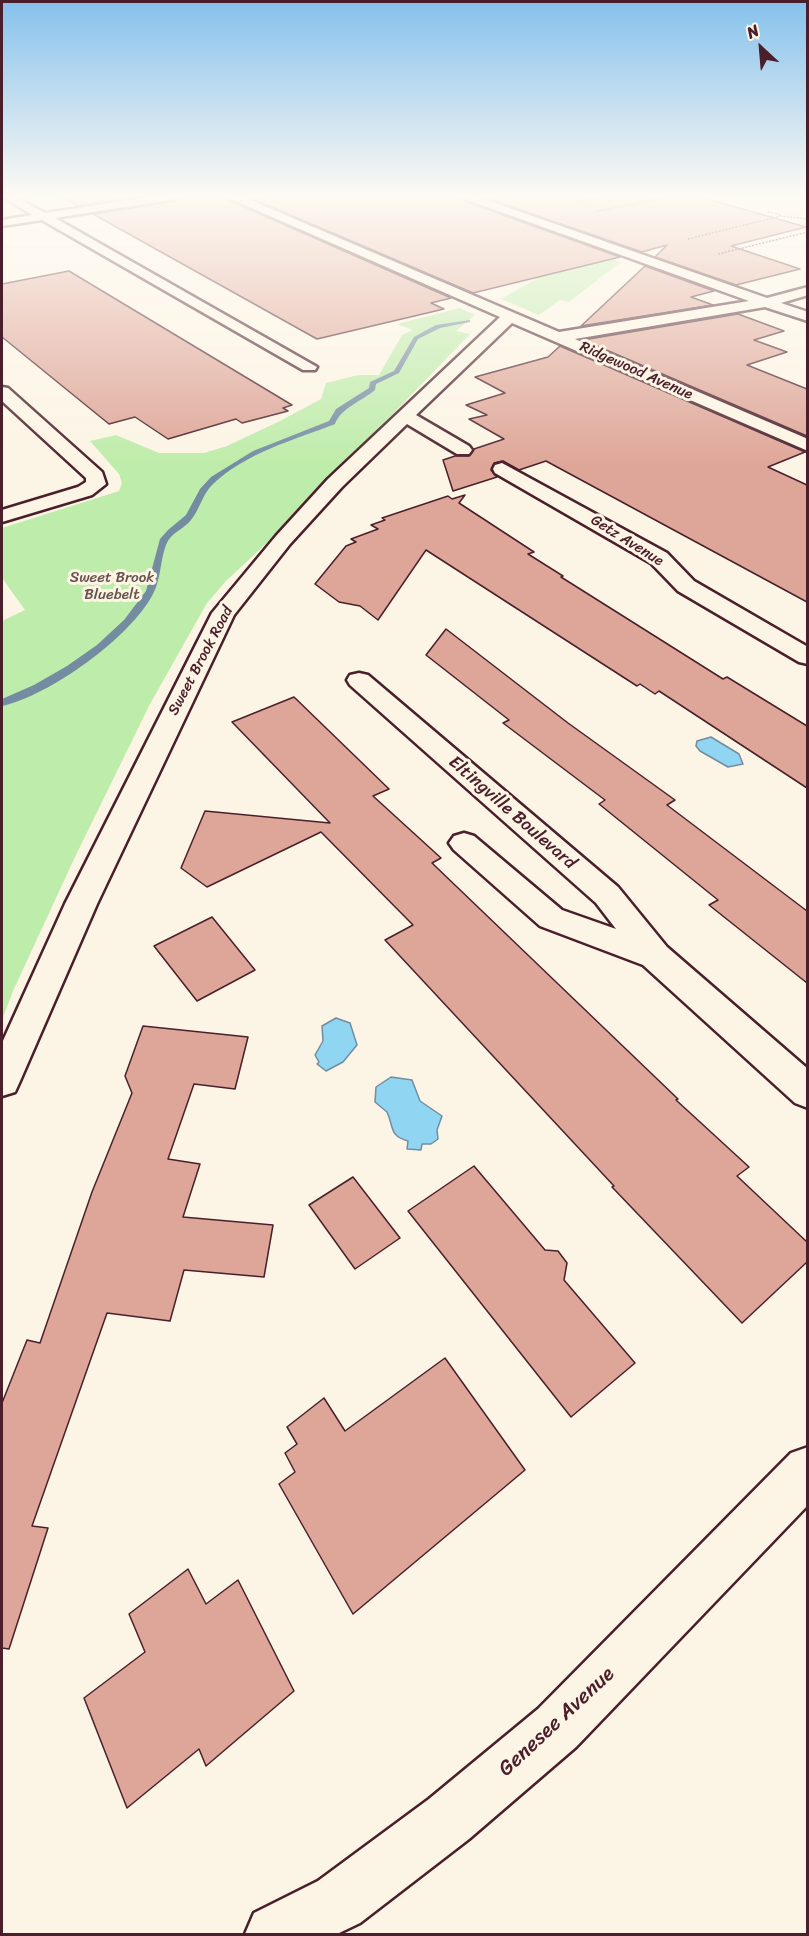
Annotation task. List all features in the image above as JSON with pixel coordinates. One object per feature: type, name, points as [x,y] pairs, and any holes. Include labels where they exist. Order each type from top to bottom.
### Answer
[{"type":"street","points":[[166,286],[309,367]]},
{"type":"street","name":"Ridgewood Avenue","points":[[442,286],[807,446]]},
{"type":"street","points":[[720,286],[807,317]]},
{"type":"street","points":[[559,337],[767,303],[807,291]]},
{"type":"street","name":"Sweet Brook Road","points":[[2,1080],[81,904],[223,613],[283,540],[328,491],[510,316]]},
{"type":"street","points":[[2,392],[95,476],[96,484],[85,491],[2,516]]},
{"type":"street","points":[[405,416],[463,450]]},
{"type":"street","name":"Getz Avenue","points":[[502,469],[659,558],[686,586],[807,657]]},
{"type":"street","name":"Eltingville Boulevard","points":[[359,680],[607,895],[655,956],[807,1092]]},
{"type":"street","name":"Eltingville Boulevard","points":[[464,843],[551,918],[655,956]]},
{"type":"street","name":"Genesee Avenue","points":[[275,1935],[339,1902],[449,1818],[557,1728],[807,1470]]},
{"type":"green space","points":[[523,286],[589,286],[569,302],[560,300],[539,315],[501,299]]},
{"type":"green space","name":"Sweet Brook Bluebelt","points":[[460,308],[475,315],[456,331],[470,334],[287,524],[226,581],[207,603],[150,704],[75,857],[13,991],[2,1020],[2,621],[25,610],[2,578],[2,528],[119,491],[122,483],[119,474],[90,441],[116,435],[159,453],[204,453],[227,446],[321,399],[326,383],[358,375],[379,375],[402,335],[413,330],[397,324]]},
{"type":"water","points":[[711,737],[739,754],[743,764],[728,767],[700,751],[696,746],[697,741]]},
{"type":"water","points":[[336,1018],[350,1023],[357,1045],[343,1062],[326,1071],[317,1064],[319,1062],[315,1055],[323,1041],[322,1026]]},
{"type":"water","points":[[391,1077],[412,1080],[420,1101],[442,1116],[437,1130],[438,1139],[431,1144],[422,1144],[421,1150],[407,1149],[408,1141],[395,1134],[387,1112],[375,1102],[376,1087]]},
{"type":"building","points":[[2,286],[95,286],[292,405],[283,408],[288,411],[242,423],[236,419],[168,439],[135,417],[109,424],[2,337]]},
{"type":"building","points":[[223,286],[424,286],[451,298],[431,303],[444,309],[317,339]]},
{"type":"building","points":[[457,286],[500,286],[473,293]]},
{"type":"building","points":[[623,286],[701,286],[714,291],[691,297],[713,305],[581,326]]},
{"type":"building","points":[[738,314],[784,331],[754,340],[787,352],[747,365],[807,389],[807,436],[583,340]]},
{"type":"building","points":[[560,346],[805,452],[768,467],[807,485],[807,602],[546,461],[519,470],[503,461],[494,463],[491,470],[497,477],[453,491],[443,460],[455,456],[469,456],[474,449],[504,439],[469,419],[487,415],[466,405],[505,393],[475,377],[548,357]]},
{"type":"building","points":[[465,495],[459,503],[534,552],[528,554],[563,576],[561,577],[723,679],[727,677],[807,726],[807,788],[659,691],[655,694],[640,684],[637,686],[426,550],[378,620],[360,606],[339,602],[315,584],[346,546],[356,542],[351,539],[378,529],[371,525],[385,520],[382,518],[448,496],[452,499]]},
{"type":"building","points":[[446,629],[568,723],[675,800],[667,805],[807,911],[807,983],[709,905],[718,900],[599,804],[605,800],[503,723],[509,720],[426,655]]},
{"type":"building","points":[[294,697],[389,789],[373,796],[441,858],[432,863],[678,1099],[676,1100],[749,1167],[737,1176],[807,1242],[807,1262],[742,1323],[612,1187],[614,1186],[385,940],[413,925],[321,832],[207,887],[181,868],[205,811],[330,823],[232,722]]},
{"type":"building","points":[[212,917],[255,970],[197,1001],[154,946]]},
{"type":"building","points":[[143,1026],[248,1037],[235,1089],[194,1084],[168,1159],[200,1164],[183,1217],[273,1225],[264,1277],[184,1270],[170,1321],[107,1313],[32,1526],[48,1528],[9,1649],[2,1648],[2,1403],[27,1340],[40,1343],[92,1192],[132,1093],[125,1076]]},
{"type":"building","points":[[474,1166],[545,1250],[558,1251],[567,1263],[564,1280],[635,1363],[571,1417],[408,1211]]},
{"type":"building","points":[[353,1177],[400,1238],[355,1269],[309,1205]]},
{"type":"building","points":[[445,1358],[525,1470],[353,1614],[279,1484],[295,1472],[285,1453],[297,1444],[287,1427],[324,1398],[345,1431]]},
{"type":"building","points":[[188,1569],[206,1604],[238,1580],[294,1691],[206,1766],[199,1749],[127,1808],[84,1698],[145,1652],[129,1614]]},
{"type":"waterway","points":[[2,703],[38,688],[71,669],[101,647],[128,622],[150,591],[167,535],[189,517],[201,494],[214,479],[241,460],[332,422],[338,411],[373,389],[372,383],[397,372],[416,338],[438,326],[468,321]]}]
